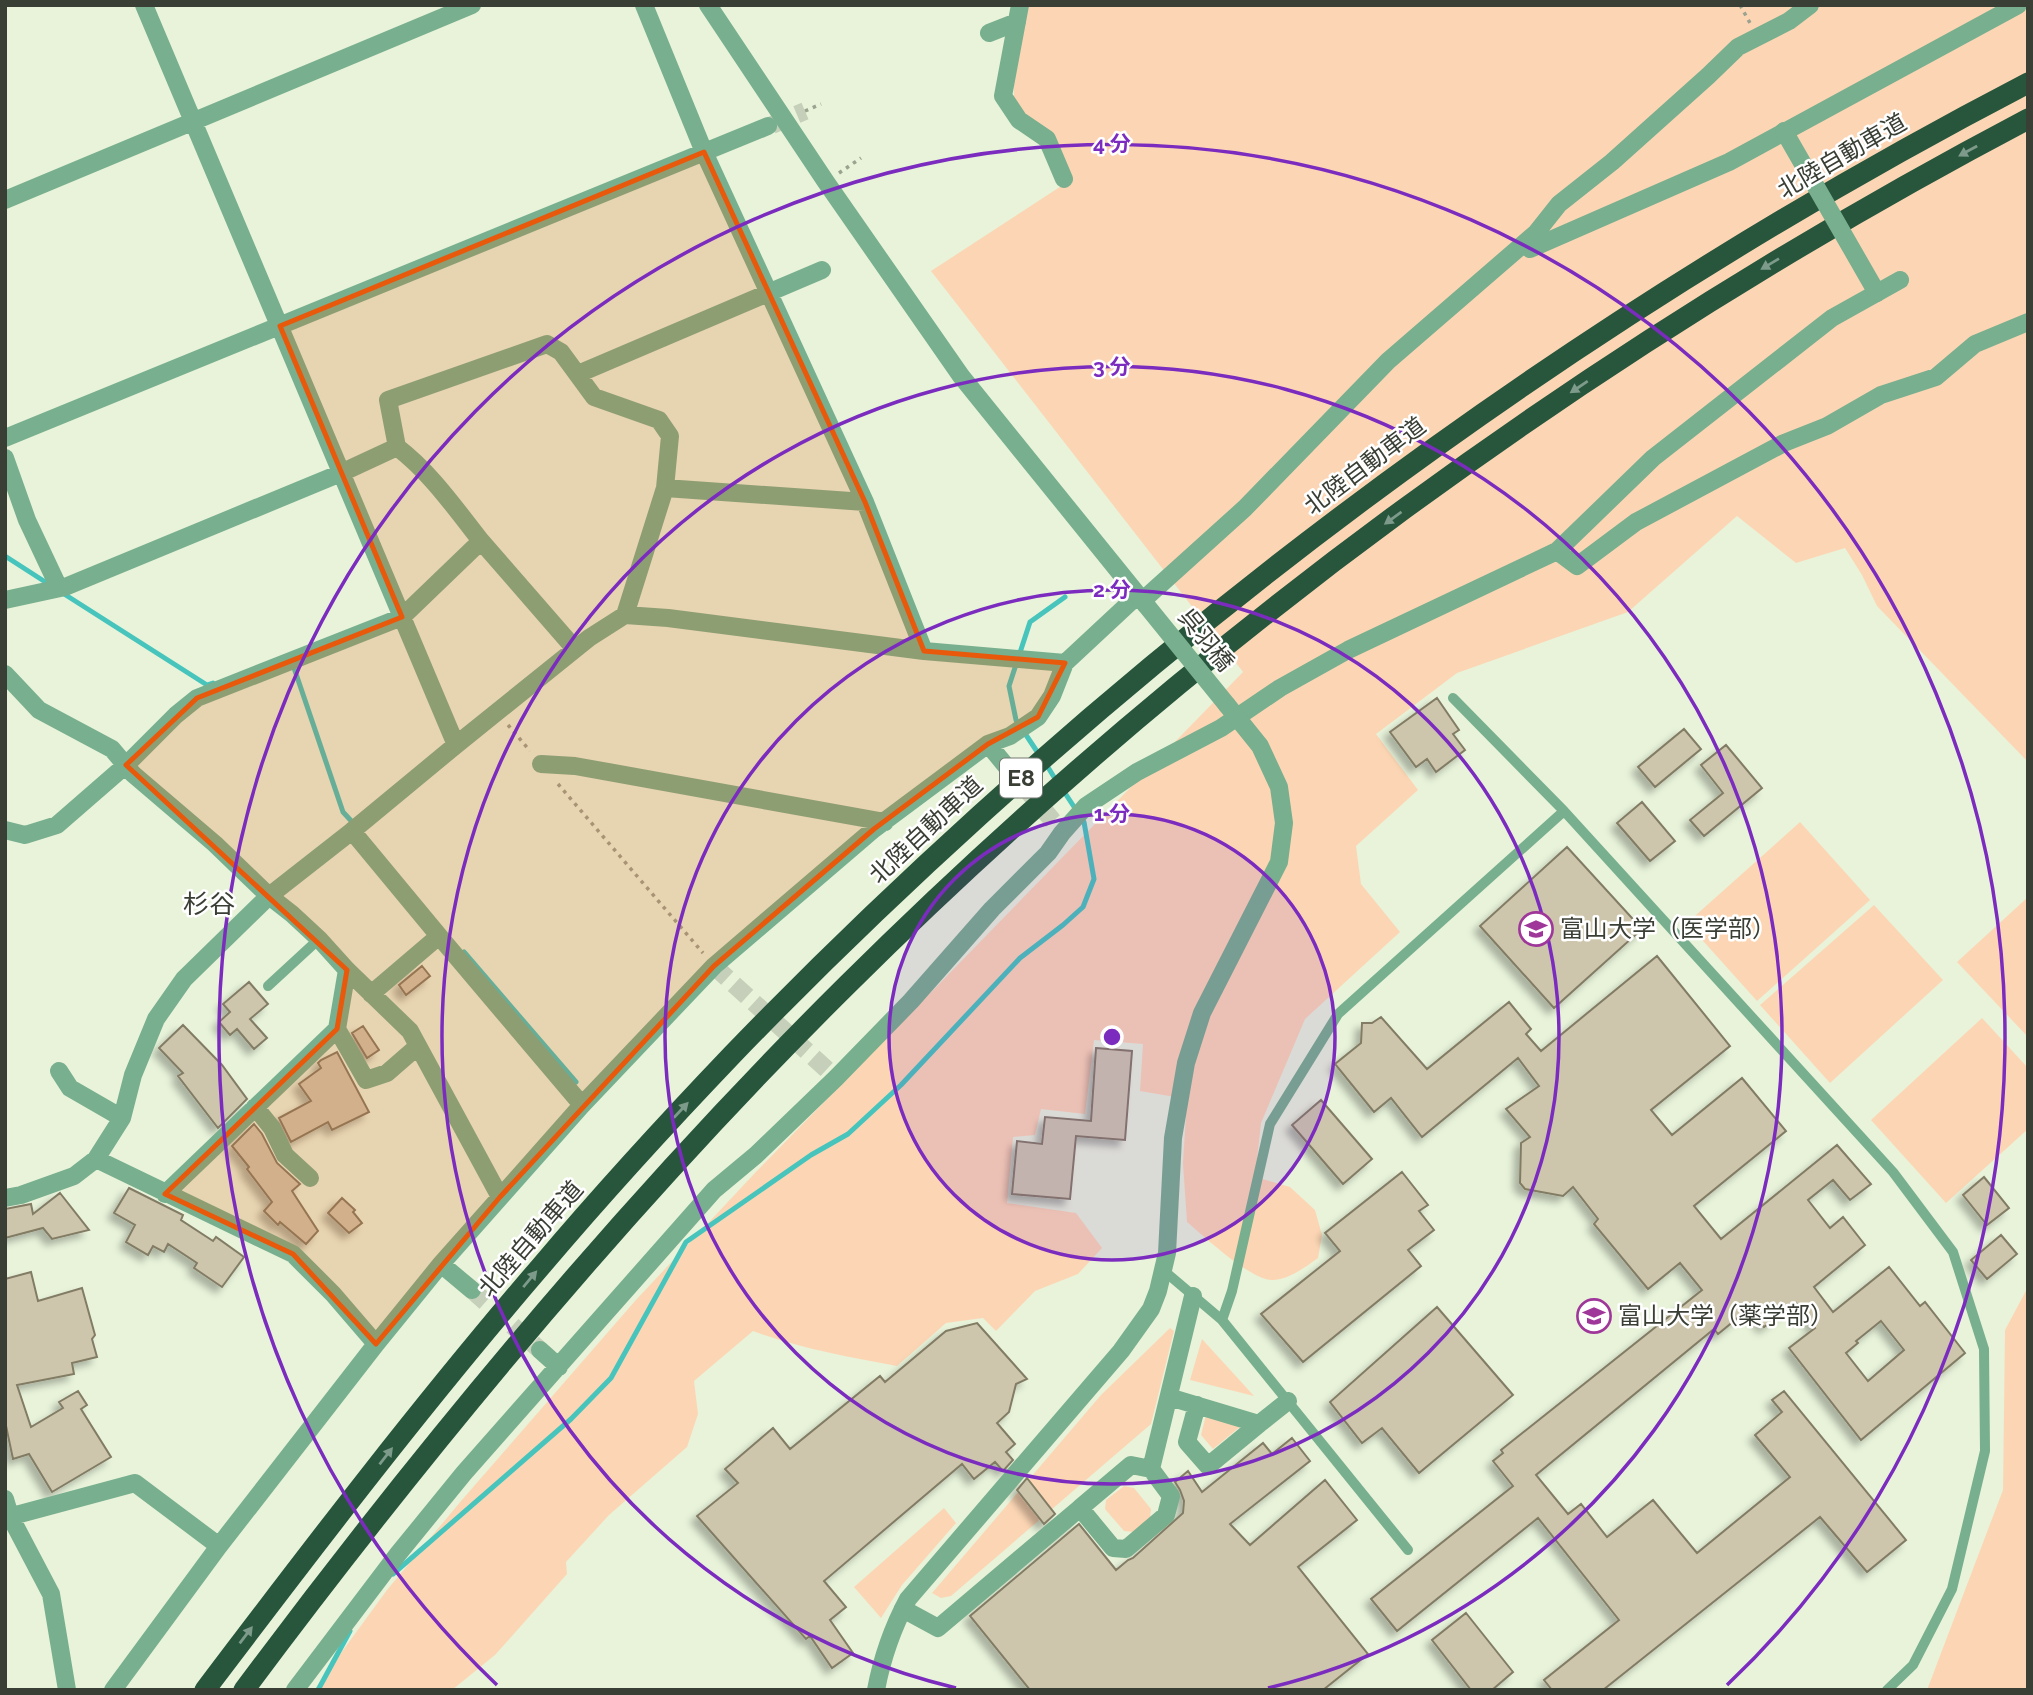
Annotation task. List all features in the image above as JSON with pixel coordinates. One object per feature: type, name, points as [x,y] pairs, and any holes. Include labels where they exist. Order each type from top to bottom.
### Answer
[{"type":"highway","name":"北陸自動車道","points":[[205,1690],[444,1382],[541,1265],[640,1154],[827,958],[1034,766],[1251,585],[1477,416],[1596,336],[1836,188],[2028,83]]},
{"type":"highway","name":"E8","points":[[244,1690],[377,1516],[473,1398],[666,1173],[849,983],[1054,790],[1270,611],[1384,524],[1536,416],[1729,289],[1852,215],[2028,119]]},
{"type":"street","points":[[144,5],[456,745]]},
{"type":"street","points":[[5,200],[472,5]]},
{"type":"street","points":[[644,5],[704,152],[865,502],[924,651]]},
{"type":"street","name":"呉羽橋","points":[[708,5],[825,182],[961,376],[1260,746],[1279,787],[1284,823],[1279,862],[1202,1013],[1186,1063],[1173,1138],[1167,1253],[1151,1309],[1121,1351],[908,1599],[887,1648],[876,1690]]},
{"type":"street","points":[[113,1690],[219,1546],[441,1264],[582,1105],[714,966],[885,822],[988,744],[1010,736],[1038,717],[1052,696],[1066,663],[1142,600],[1245,508],[1388,361],[1536,233],[1559,204],[1612,162],[1738,47],[1789,21],[1810,5]]},
{"type":"street","points":[[1530,249],[1729,162],[2018,5]]},
{"type":"street","points":[[989,33],[1018,14]]},
{"type":"street","points":[[1018,14],[1003,96],[1019,120],[1047,139],[1064,179]]},
{"type":"street","points":[[5,438],[768,126]]},
{"type":"street","points":[[1784,131],[1877,293]]},
{"type":"street","points":[[578,374],[821,270]]},
{"type":"street","points":[[295,1690],[464,1473],[714,1190],[756,1155],[911,1001],[992,909],[1048,853],[1058,827],[1137,772],[1221,728],[1232,711],[1348,650],[1557,551],[1653,458],[1832,318],[1900,279]]},
{"type":"street","points":[[1557,551],[1577,566],[1636,522],[1784,443],[1827,426],[1881,395],[1936,377],[1975,344],[2028,322]]},
{"type":"street","points":[[575,649],[481,541],[439,487],[410,456],[397,447],[388,400],[547,344],[561,352],[594,397],[659,420],[670,436],[665,488],[625,615]]},
{"type":"street","points":[[5,600],[59,588],[341,473],[397,447]]},
{"type":"street","points":[[5,458],[27,520],[59,588]]},
{"type":"street","points":[[665,488],[865,502]]},
{"type":"street","points":[[5,830],[24,835],[57,825],[197,698],[402,617],[481,541]]},
{"type":"street","points":[[5,1198],[74,1176],[96,1159],[122,1118],[133,1075],[156,1019],[184,979],[269,896],[575,649],[625,615],[668,618],[924,651],[1066,663]]},
{"type":"street","points":[[5,674],[39,710],[112,749],[133,774],[319,939],[410,1031],[500,1196]]},
{"type":"street","points":[[988,744],[1006,766]]},
{"type":"street","points":[[541,764],[575,766],[885,822]]},
{"type":"street","points":[[352,831],[582,1105]]},
{"type":"street","points":[[371,994],[439,936]]},
{"type":"street","points":[[165,1194],[337,1029],[347,970]]},
{"type":"street","points":[[337,1029],[366,1080],[387,1073],[418,1046]]},
{"type":"street","points":[[59,1071],[70,1088],[122,1118]]},
{"type":"street","points":[[255,1107],[272,1128],[285,1155],[310,1178]]},
{"type":"street","points":[[96,1159],[293,1254],[333,1294],[376,1344]]},
{"type":"street","points":[[441,1264],[472,1290]]},
{"type":"street","points":[[1152,1469],[1194,1296]]},
{"type":"street","points":[[540,1350],[559,1367]]},
{"type":"street","points":[[1169,1397],[1259,1424]]},
{"type":"street","points":[[1197,1405],[1187,1442],[1208,1466],[1288,1401]]},
{"type":"street","points":[[903,1609],[938,1628],[1080,1508],[1131,1465],[1152,1469],[1171,1496],[1166,1515],[1126,1549],[1113,1548],[1080,1508]]},
{"type":"street","points":[[67,1690],[51,1594],[7,1511],[135,1483],[219,1546]]},
{"type":"lane","points":[[1453,698],[1564,811],[1893,1172],[1953,1252],[1984,1349],[1985,1451],[1952,1589],[1913,1665],[1887,1690]]},
{"type":"lane","points":[[1222,1320],[1270,1124],[1338,1014],[1564,811]]},
{"type":"lane","points":[[268,986],[319,939]]},
{"type":"lane","points":[[1163,1270],[1222,1320],[1408,1550]]},
{"type":"path","points":[[805,111],[821,104]]},
{"type":"path","points":[[825,182],[860,158]]},
{"type":"path","points":[[498,713],[714,966]]},
{"type":"highlighted area","points":[[704,152],[865,502],[924,651],[1065,663],[1038,717],[988,744],[874,829],[714,966],[500,1197],[376,1344],[293,1254],[165,1194],[337,1029],[347,970],[126,765],[197,698],[402,617],[280,326]]},
{"type":"shaded area","points":[[1013,5],[2028,5],[2028,762],[1877,606],[1845,548],[1796,563],[1737,516],[1628,612],[1457,673],[1376,734],[1418,790],[1356,846],[1361,884],[1400,932],[1305,1019],[1261,1123],[1255,1177],[1290,1187],[1315,1210],[1322,1235],[1318,1258],[1286,1277],[1265,1279],[1241,1266],[1187,1222],[1183,1163],[1187,1099],[1140,1091],[1143,1044],[1094,1040],[1085,1114],[1041,1109],[1035,1135],[1013,1137],[1007,1203],[1076,1213],[1102,1248],[1078,1274],[1035,1291],[996,1331],[983,1318],[946,1323],[897,1366],[806,1347],[753,1331],[694,1381],[698,1414],[687,1447],[609,1515],[566,1562],[567,1574],[495,1655],[452,1690],[314,1690],[387,1590],[635,1301],[754,1174],[1243,672],[931,271],[1072,179],[1014,102]]},
{"type":"shaded area","points":[[1800,822],[1870,900],[1757,1001],[1687,923]]},
{"type":"shaded area","points":[[2028,897],[2028,1037],[1957,962]]},
{"type":"shaded area","points":[[1874,905],[1943,980],[1830,1083],[1760,1005]]},
{"type":"shaded area","points":[[1982,1018],[2028,1068],[2028,1129],[1946,1203],[1871,1120]]},
{"type":"shaded area","points":[[2028,1287],[2028,1690],[1927,1690],[2003,1490],[2005,1330]]},
{"type":"shaded area","points":[[1170,1328],[1174,1331],[1151,1424],[951,1596],[941,1598],[932,1593],[1101,1395]]},
{"type":"shaded area","points":[[1202,1339],[1254,1396],[1190,1380]]},
{"type":"shaded area","points":[[1206,1415],[1241,1426],[1213,1449],[1201,1435]]},
{"type":"shaded area","points":[[1124,1486],[1134,1488],[1151,1509],[1150,1518],[1133,1532],[1124,1531],[1105,1509],[1106,1500]]},
{"type":"shaded area","points":[[944,1508],[956,1523],[902,1585],[881,1618],[854,1587]]},
{"type":"building","points":[[1437,698],[1459,730],[1453,734],[1465,750],[1436,772],[1427,759],[1416,767],[1390,732]]},
{"type":"building","points":[[1684,729],[1701,749],[1655,787],[1638,767]]},
{"type":"building","points":[[1726,745],[1762,788],[1704,836],[1690,820],[1723,793],[1701,765]]},
{"type":"building","points":[[1642,802],[1675,841],[1650,861],[1617,823]]},
{"type":"building","points":[[1567,847],[1642,929],[1554,1008],[1480,926]]},
{"type":"building","points":[[1657,956],[1730,1046],[1651,1110],[1672,1135],[1742,1078],[1786,1131],[1694,1206],[1721,1239],[1837,1145],[1871,1184],[1850,1200],[1833,1180],[1808,1200],[1830,1228],[1843,1217],[1865,1245],[1814,1287],[1833,1312],[1889,1267],[1920,1306],[1925,1302],[1965,1353],[1861,1440],[1789,1348],[1815,1328],[1796,1303],[1764,1327],[1750,1308],[1718,1334],[1714,1329],[1536,1475],[1568,1514],[1581,1504],[1607,1537],[1653,1500],[1697,1553],[1790,1477],[1755,1435],[1782,1412],[1772,1400],[1784,1391],[1906,1540],[1867,1572],[1820,1517],[1603,1690],[1552,1690],[1544,1680],[1619,1620],[1538,1518],[1397,1631],[1371,1599],[1513,1486],[1493,1461],[1503,1453],[1501,1450],[1702,1290],[1680,1263],[1648,1289],[1594,1224],[1598,1219],[1573,1187],[1563,1196],[1525,1189],[1520,1183],[1521,1143],[1530,1137],[1506,1109],[1539,1086],[1518,1058],[1422,1137],[1391,1098],[1374,1112],[1335,1064],[1361,1043],[1362,1023],[1372,1023],[1381,1017],[1427,1069],[1509,1002],[1531,1029],[1526,1034],[1541,1051]],"holes":[[[1881,1321],[1904,1350],[1868,1381],[1846,1353],[1858,1343],[1856,1341]]]},
{"type":"building","points":[[422,966],[430,976],[406,995],[399,985]]},
{"type":"building","points":[[249,982],[268,1004],[250,1019],[267,1038],[254,1049],[237,1029],[230,1035],[219,1022],[230,1012],[223,1004]]},
{"type":"building","points":[[183,1025],[222,1065],[247,1099],[218,1128],[178,1076],[183,1073],[159,1048]]},
{"type":"building","points":[[363,1026],[379,1050],[367,1058],[352,1033]]},
{"type":"building","points":[[1096,1048],[1132,1051],[1125,1140],[1076,1136],[1070,1199],[1012,1194],[1017,1141],[1042,1144],[1045,1117],[1091,1121]]},
{"type":"building","points":[[337,1052],[369,1112],[332,1130],[328,1122],[291,1142],[279,1118],[311,1101],[299,1084],[321,1068],[318,1063],[321,1060]]},
{"type":"building","points":[[1321,1100],[1372,1159],[1343,1184],[1292,1125]]},
{"type":"building","points":[[254,1124],[277,1163],[300,1184],[292,1191],[318,1231],[306,1244],[280,1222],[278,1225],[264,1211],[272,1202],[232,1146]]},
{"type":"building","points":[[1402,1172],[1428,1205],[1419,1211],[1434,1230],[1408,1250],[1421,1266],[1303,1362],[1261,1314],[1340,1251],[1325,1233]]},
{"type":"building","points":[[1984,1177],[2009,1208],[1987,1225],[1963,1195]]},
{"type":"building","points":[[129,1188],[183,1215],[181,1220],[213,1241],[216,1237],[244,1257],[222,1287],[194,1268],[197,1263],[168,1244],[164,1252],[153,1246],[148,1255],[126,1242],[135,1225],[114,1213]]},
{"type":"building","points":[[60,1193],[89,1230],[52,1239],[43,1228],[5,1238],[5,1209],[31,1204],[33,1214]]},
{"type":"building","points":[[342,1198],[355,1210],[353,1212],[362,1223],[349,1233],[328,1213]]},
{"type":"building","points":[[2001,1235],[2017,1254],[1987,1279],[1971,1260]]},
{"type":"building","points":[[31,1272],[38,1301],[82,1288],[95,1335],[92,1339],[97,1357],[72,1363],[74,1374],[17,1385],[31,1427],[63,1408],[59,1402],[78,1391],[87,1405],[81,1409],[111,1457],[52,1492],[29,1454],[13,1459],[5,1421],[5,1279]]},
{"type":"building","points":[[1437,1307],[1513,1395],[1419,1473],[1382,1428],[1362,1443],[1330,1402]]},
{"type":"building","points":[[977,1323],[1027,1379],[1016,1384],[1009,1412],[997,1423],[1015,1444],[1006,1452],[1013,1460],[1003,1471],[995,1462],[974,1479],[962,1464],[824,1581],[846,1607],[830,1620],[853,1653],[832,1668],[810,1636],[806,1639],[697,1516],[738,1483],[725,1469],[773,1428],[790,1449],[880,1376],[885,1382],[946,1331]]},
{"type":"building","points":[[1292,1438],[1310,1461],[1230,1524],[1250,1545],[1325,1480],[1357,1520],[1298,1567],[1368,1654],[1323,1690],[1030,1690],[970,1616],[1079,1524],[1116,1570],[1183,1513],[1184,1501],[1175,1482],[1188,1471],[1202,1492],[1263,1443],[1272,1454]]},
{"type":"building","points":[[1027,1478],[1055,1514],[1044,1524],[1017,1490]]},
{"type":"building","points":[[1466,1613],[1513,1672],[1492,1690],[1471,1690],[1432,1640]]},
{"type":"waterway","points":[[5,556],[50,585]]},
{"type":"waterway","points":[[61,592],[207,685],[213,683]]},
{"type":"waterway","points":[[1040,756],[1016,720],[1009,686],[1030,622],[1065,597]]},
{"type":"waterway","points":[[292,662],[343,812],[355,825]]},
{"type":"waterway","points":[[1046,764],[1057,782]]},
{"type":"waterway","points":[[393,1574],[571,1419],[611,1378],[686,1242],[811,1155],[848,1134],[901,1085],[1020,958],[1083,907],[1094,879],[1084,822],[1063,790]]},
{"type":"waterway","points":[[464,952],[576,1082]]},
{"type":"waterway","points":[[318,1690],[350,1631]]},
{"type":"tunnel","points":[[772,125],[805,111]]},
{"type":"tunnel","points":[[1011,771],[1053,821]]},
{"type":"tunnel","points":[[714,966],[836,1078]]},
{"type":"tunnel","points":[[472,1290],[540,1350]]},
{"type":"place","name":"富山大学（医学部）","points":[[1536,929]]},
{"type":"place","name":"富山大学（薬学部）","points":[[1594,1316]]},
{"type":"district","name":"杉谷","points":[[209,904]]}]
